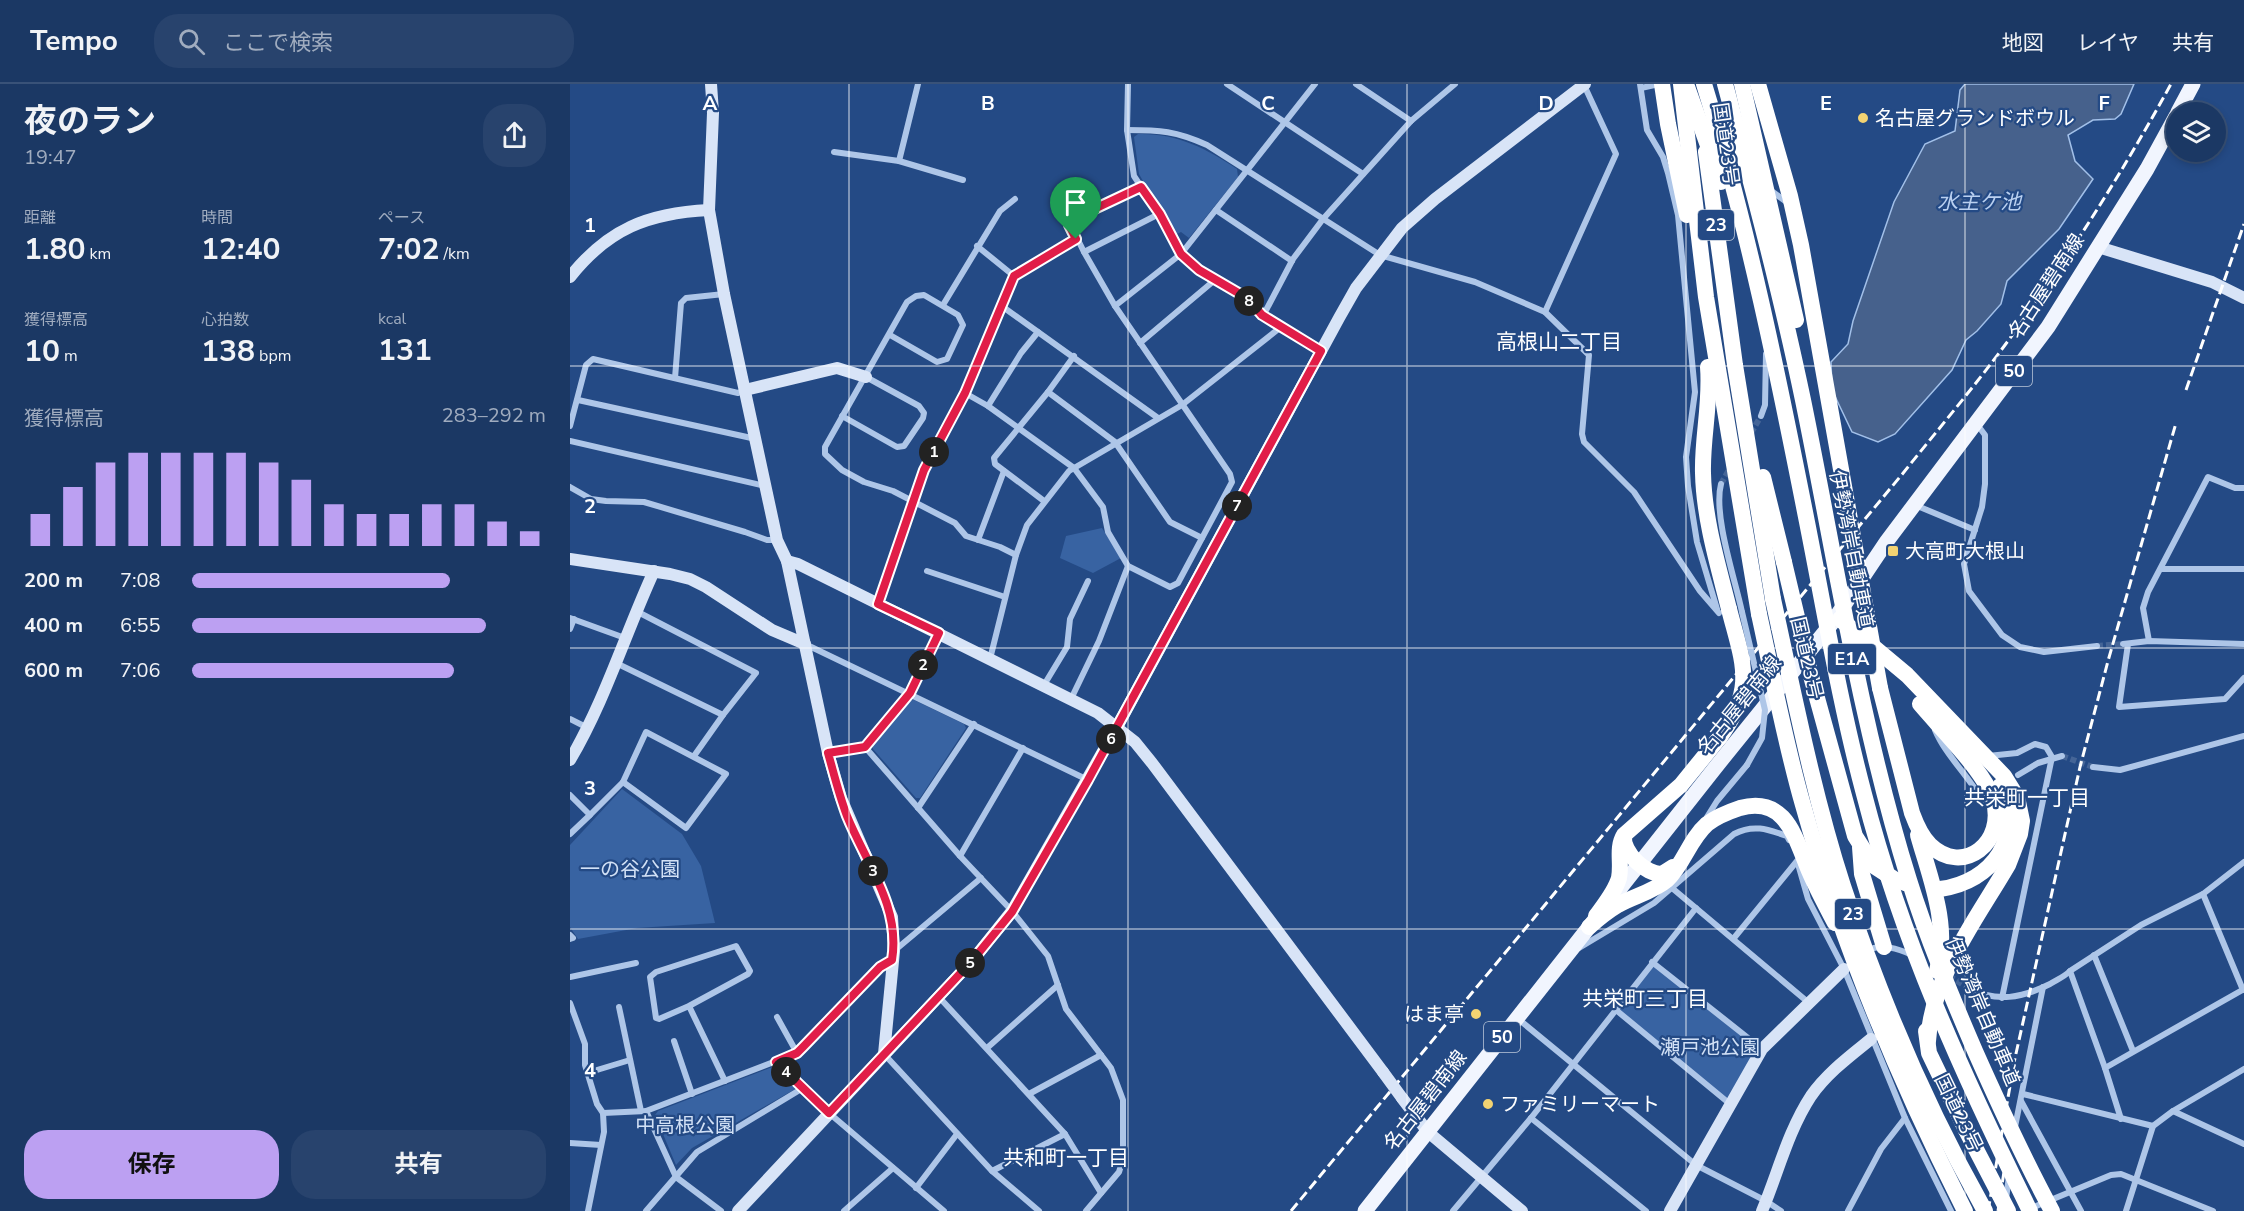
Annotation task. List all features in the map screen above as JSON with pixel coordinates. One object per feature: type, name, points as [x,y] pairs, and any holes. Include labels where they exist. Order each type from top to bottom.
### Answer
[{"type":"highway","points":[[1589,927],[1616,886],[1620,870],[1619,845],[1624,835],[1681,785],[1720,737],[1737,711],[1744,686],[1736,610],[1711,536],[1702,472],[1709,389],[1703,335],[1706,297],[1658,84]]},
{"type":"highway","name":"国道23号","points":[[1684,84],[1706,297],[1760,614],[1802,804],[1821,869],[1886,1047],[1923,1129],[1965,1211]]},
{"type":"highway","points":[[1684,84],[1726,195],[1742,251],[1807,520]]},
{"type":"highway","name":"国道23号","points":[[1697,84],[1735,365],[1773,599],[1818,799],[1847,896],[1904,1045],[1937,1120],[1985,1211]]},
{"type":"highway","name":"伊勢湾岸自動車道","points":[[1704,84],[1733,187],[1768,329],[1863,794],[1899,912],[1923,977],[1970,1089],[2030,1211]]},
{"type":"highway","name":"伊勢湾岸自動車道","points":[[1727,84],[1791,346],[1849,645],[1890,815],[1930,943],[1989,1082],[2052,1211]]},
{"type":"highway","points":[[1742,84],[1794,310],[1835,539],[1849,645]]},
{"type":"highway","points":[[1760,84],[1801,246],[1880,688],[1936,903],[1942,942],[1941,959],[1926,1015],[1928,1041],[1934,1065],[2006,1211]]},
{"type":"highway","points":[[1735,365],[1811,676],[1850,820],[1860,846],[1874,866],[1893,879],[1905,883]]},
{"type":"highway","points":[[1688,486],[1705,498]]},
{"type":"highway","points":[[1834,620],[1911,692],[1989,772],[2004,796],[2009,816],[2006,838],[1992,864],[1964,884],[1940,889]]},
{"type":"highway","points":[[1834,620],[1907,675],[2004,776],[2017,797],[2021,809],[2020,834],[2008,865],[1951,962],[1931,1014],[1928,1041]]},
{"type":"highway","points":[[1911,692],[1981,775],[1996,808],[1995,830],[1984,847],[1976,853],[1957,857],[1947,856],[1924,838],[1912,813]]},
{"type":"highway","points":[[1589,927],[1620,904],[1658,886],[1673,873],[1697,835],[1708,823],[1732,811],[1754,806],[1773,811],[1789,823],[1794,830],[1818,892],[1851,953]]},
{"type":"highway","points":[[1624,835],[1624,846],[1627,850],[1640,864],[1653,873],[1662,874],[1671,869],[1682,857]]},
{"type":"highway","points":[[1860,846],[1862,874],[1884,947]]},
{"type":"main road","name":"名古屋碧南線","points":[[2183,102],[2193,84]]},
{"type":"main road","name":"名古屋碧南線","points":[[1365,1211],[1714,768],[1834,620],[1887,541],[2048,327],[2147,169],[2166,134]]},
{"type":"street","points":[[711,84],[713,113],[709,210],[724,294],[765,486],[777,540],[787,561],[828,753],[847,816],[889,906],[894,928],[884,1054],[992,1172],[1039,1211]]},
{"type":"street","points":[[899,161],[918,84]]},
{"type":"street","points":[[1128,84],[1127,130],[1134,176],[1160,214],[1181,254],[1199,270],[1247,298],[1263,316],[1321,351]]},
{"type":"street","points":[[1227,84],[1363,174]]},
{"type":"street","points":[[1115,306],[1181,254],[1315,84]]},
{"type":"street","points":[[1356,84],[1412,121]]},
{"type":"street","points":[[1263,316],[1292,261],[1323,219],[1412,121],[1455,84]]},
{"type":"street","points":[[738,1211],[972,961],[1012,912],[1088,780],[1356,288],[1380,255],[1402,228],[1435,199],[1584,84],[1616,154],[1545,312]]},
{"type":"street","points":[[1127,130],[1165,130],[1183,134],[1207,144],[1380,255],[1475,282],[1545,312],[1589,355],[1582,434],[1584,442],[1634,492],[1700,591],[1719,613],[1697,543],[1688,486],[1686,457],[1695,392],[1678,215],[1665,165],[1647,130],[1641,86],[1658,84]]},
{"type":"street","points":[[1727,84],[1753,166],[1771,192],[1797,209]]},
{"type":"street","points":[[1760,84],[1797,209],[1820,315],[1811,320]]},
{"type":"street","points":[[834,153],[899,161],[963,180]]},
{"type":"street","points":[[965,393],[988,406],[1074,468],[1103,507],[1108,532],[1128,566],[1170,587],[1178,584],[1232,482],[1230,474],[1115,306],[1069,225],[1071,220],[1141,187]]},
{"type":"street","points":[[944,305],[977,246],[1000,211],[1015,199]]},
{"type":"street","points":[[570,277],[602,243],[621,231],[668,215],[709,210]]},
{"type":"street","points":[[1216,210],[1292,261]]},
{"type":"street","points":[[1084,252],[1160,214]]},
{"type":"street","points":[[878,604],[924,470],[965,393],[1003,307],[1014,276],[1076,239]]},
{"type":"street","points":[[977,246],[1014,276]]},
{"type":"street","points":[[2098,248],[2212,282],[2244,298]]},
{"type":"street","points":[[1140,343],[1216,279]]},
{"type":"street","points":[[675,378],[681,303],[686,298],[724,294]]},
{"type":"street","points":[[890,335],[938,362],[947,359],[963,325],[958,315],[924,295],[916,296],[907,302],[825,447],[825,454],[842,470],[864,482],[892,491],[955,523],[966,536],[1016,555]]},
{"type":"street","points":[[1003,307],[1158,418]]},
{"type":"street","points":[[1761,416],[1765,405],[1766,356],[1772,343],[1801,325]]},
{"type":"street","points":[[990,660],[1016,555],[1027,525],[1069,471],[1115,442],[1182,405],[1281,327]]},
{"type":"street","points":[[988,406],[1021,353],[1038,332]]},
{"type":"street","points":[[1044,501],[995,464],[994,458],[1074,356]]},
{"type":"street","points":[[570,426],[586,365],[593,359],[738,393],[837,368],[866,376],[919,406],[924,413],[904,447],[897,447],[842,416]]},
{"type":"street","points":[[1048,392],[1115,442],[1170,522],[1202,538]]},
{"type":"street","points":[[578,400],[756,440]]},
{"type":"street","points":[[1976,423],[1985,435],[1985,484],[1982,507],[1964,564],[1969,591],[2002,636],[2020,647],[2044,652],[2097,646]]},
{"type":"street","points":[[570,441],[765,486]]},
{"type":"street","points":[[978,540],[1004,471]]},
{"type":"street","points":[[1688,486],[1702,472]]},
{"type":"street","points":[[2149,641],[2143,608],[2148,592],[2208,477],[2235,488],[2244,488]]},
{"type":"street","points":[[1697,835],[1717,801],[1747,765],[1762,738],[1765,710],[1736,610],[1719,515],[1721,484]]},
{"type":"street","points":[[570,487],[591,499],[644,502],[767,540],[777,540]]},
{"type":"street","points":[[1915,504],[1975,530]]},
{"type":"street","points":[[570,559],[670,574],[698,583],[758,622],[1088,780]]},
{"type":"street","points":[[787,561],[798,564],[1098,713],[1135,742],[1428,1132],[1522,1211]]},
{"type":"street","points":[[1071,699],[1099,641],[1128,566]]},
{"type":"street","points":[[2161,569],[2244,569]]},
{"type":"street","points":[[570,760],[589,728],[654,571]]},
{"type":"street","points":[[927,572],[1005,597]]},
{"type":"street","points":[[1044,685],[1066,647],[1070,619],[1088,581]]},
{"type":"street","points":[[636,611],[756,673],[694,756]]},
{"type":"street","points":[[570,629],[572,618],[625,638]]},
{"type":"street","points":[[828,753],[865,747],[910,693],[939,633]]},
{"type":"street","points":[[2244,644],[2149,641],[2125,644],[2119,707],[2225,699],[2244,678]]},
{"type":"street","points":[[615,663],[723,715]]},
{"type":"street","points":[[570,718],[589,728]]},
{"type":"street","points":[[1932,718],[1935,732],[1944,748],[1984,799]]},
{"type":"street","points":[[918,807],[974,724]]},
{"type":"street","points":[[570,834],[623,782],[646,732],[726,774],[686,828],[623,782]]},
{"type":"street","points":[[2093,767],[2120,770],[2244,736]]},
{"type":"street","points":[[1986,757],[1994,754],[2017,753],[2035,744],[2046,747],[2052,757],[2002,999]]},
{"type":"street","points":[[865,747],[1012,912],[1048,956],[1066,1009],[1111,1068],[1123,1100],[1123,1159],[1119,1172],[1086,1211]]},
{"type":"street","points":[[960,856],[1023,748]]},
{"type":"street","points":[[2018,775],[2052,757],[2062,756]]},
{"type":"street","points":[[570,795],[590,814]]},
{"type":"street","points":[[1567,955],[1640,912],[1672,888],[1734,834],[1745,828],[1756,827],[1787,836],[1808,899],[1844,969],[1905,1118],[1951,1211]]},
{"type":"street","points":[[1734,938],[1797,861]]},
{"type":"street","points":[[1968,988],[1979,994],[2002,999],[2019,997],[2043,987],[2064,977],[2070,970],[2141,925],[2203,894],[2244,862]]},
{"type":"street","points":[[603,1113],[644,1111],[797,1053],[880,967],[981,878]]},
{"type":"street","points":[[1672,888],[1809,1003]]},
{"type":"street","points":[[2105,1068],[2243,989],[2203,894]]},
{"type":"street","points":[[1453,1211],[1531,1118],[1696,908]]},
{"type":"street","points":[[736,946],[750,971],[748,974],[689,1006],[659,1019],[656,1018],[650,977],[656,972],[736,946]]},
{"type":"street","points":[[1670,1211],[1762,1049],[1861,953],[1884,947],[1901,950],[1923,961]]},
{"type":"street","points":[[2094,955],[2133,1051]]},
{"type":"street","points":[[1652,962],[1762,1049]]},
{"type":"street","points":[[570,977],[636,963]]},
{"type":"street","points":[[2070,970],[2121,1119]]},
{"type":"street","points":[[987,1048],[1058,985]]},
{"type":"street","points":[[2006,1211],[2015,1122],[2023,1094],[2043,987]]},
{"type":"street","points":[[938,996],[1065,1134],[1101,1193]]},
{"type":"street","points":[[570,1003],[585,1044],[587,1072],[597,1104],[603,1113],[604,1132],[588,1211]]},
{"type":"street","points":[[689,1006],[725,1081]]},
{"type":"street","points":[[619,1007],[644,1111],[676,1177],[721,1211]]},
{"type":"street","points":[[1616,1010],[1730,1104]]},
{"type":"street","points":[[777,1017],[797,1053]]},
{"type":"street","points":[[1517,1018],[1696,1165],[1764,1206],[1781,1211]]},
{"type":"street","points":[[1764,1206],[1794,1125],[1812,1095],[1837,1066],[1871,1039]]},
{"type":"street","points":[[674,1041],[692,1094]]},
{"type":"street","points":[[1029,1094],[1101,1055]]},
{"type":"street","points":[[587,1072],[630,1060]]},
{"type":"street","points":[[776,1062],[829,1113],[944,1211]]},
{"type":"street","points":[[2126,1211],[2153,1126],[2173,1111],[2244,1069]]},
{"type":"street","points":[[646,1211],[697,1152],[803,1088]]},
{"type":"street","points":[[2023,1094],[2153,1126]]},
{"type":"street","points":[[2021,1101],[2081,1211]]},
{"type":"street","points":[[2173,1111],[2244,1144]]},
{"type":"street","points":[[1531,1118],[1646,1211]]},
{"type":"street","points":[[1848,1211],[1881,1149],[1905,1118]]},
{"type":"street","points":[[916,1188],[957,1134]]},
{"type":"street","points":[[992,1172],[1065,1134]]},
{"type":"street","points":[[570,1143],[601,1145]]},
{"type":"street","points":[[844,1211],[893,1168]]},
{"type":"street","points":[[2023,1211],[2111,1175],[2121,1174],[2213,1211]]},
{"type":"green space","points":[[1138,134],[1165,136],[1190,143],[1237,169],[1238,177],[1189,238],[1181,232],[1175,235],[1161,207],[1152,197],[1139,174],[1134,137]]},
{"type":"green space","points":[[1102,528],[1121,558],[1093,573],[1060,558],[1066,536]]},
{"type":"green space","points":[[914,700],[964,724],[966,728],[920,798],[916,798],[873,749],[872,744],[908,701]]},
{"type":"green space","name":"一の谷公園","points":[[622,789],[682,834],[701,866],[715,923],[637,928],[578,939],[570,927],[570,845]]},
{"type":"green space","name":"瀬戸池公園","points":[[1652,962],[1762,1049],[1730,1104],[1616,1010]]},
{"type":"green space","name":"中高根公園","points":[[775,1066],[797,1088],[692,1148],[676,1165],[655,1115],[658,1111]]},
{"type":"water","name":"水主ケ池","points":[[1965,84],[2134,84],[2121,114],[2115,119],[2093,120],[2068,135],[2075,161],[2093,179],[2059,229],[2007,281],[2001,304],[1966,340],[1952,370],[1895,434],[1878,442],[1852,432],[1832,390],[1831,362],[1848,344],[1853,321],[1894,202],[1925,144],[1955,131],[1960,90]]},
{"type":"tunnel","points":[[1751,433],[1761,416]]},
{"type":"tunnel","points":[[1721,484],[1730,468]]},
{"type":"tunnel","points":[[2097,646],[2123,644]]},
{"type":"tunnel","points":[[2062,756],[2093,767]]},
{"type":"tunnel","points":[[1949,976],[1968,988]]},
{"type":"railway","points":[[1291,1211],[1980,378],[2082,234],[2171,84]]},
{"type":"railway","points":[[2186,390],[2244,224]]},
{"type":"railway","points":[[1988,1211],[2015,1058],[2080,767],[2176,423]]},
{"type":"railway","points":[[1998,1211],[2007,1152]]},
{"type":"place","name":"名古屋グランドボウル","points":[[1863,118]]},
{"type":"place","name":"大高町大根山","points":[[1893,551]]},
{"type":"place","name":"はま亭","points":[[1476,1014]]},
{"type":"place","name":"ファミリーマート","points":[[1488,1104]]},
{"type":"district","name":"高根山二丁目","points":[[1559,342]]},
{"type":"district","name":"共栄町一丁目","points":[[2027,798]]},
{"type":"district","name":"共栄町三丁目","points":[[1645,999]]},
{"type":"district","name":"共和町一丁目","points":[[1066,1158]]},
{"type":"route","points":[[1141,187],[1160,214],[1181,254],[1199,270],[1247,298],[1262,315],[1321,351],[1088,780],[1012,912],[972,961],[829,1113],[776,1062],[797,1053],[880,967],[892,960],[894,928],[889,906],[847,816],[828,753],[865,747],[910,693],[939,633],[878,604],[924,470],[965,393],[1003,307],[1014,276],[1076,239],[1069,225],[1071,220],[1141,187]]}]
